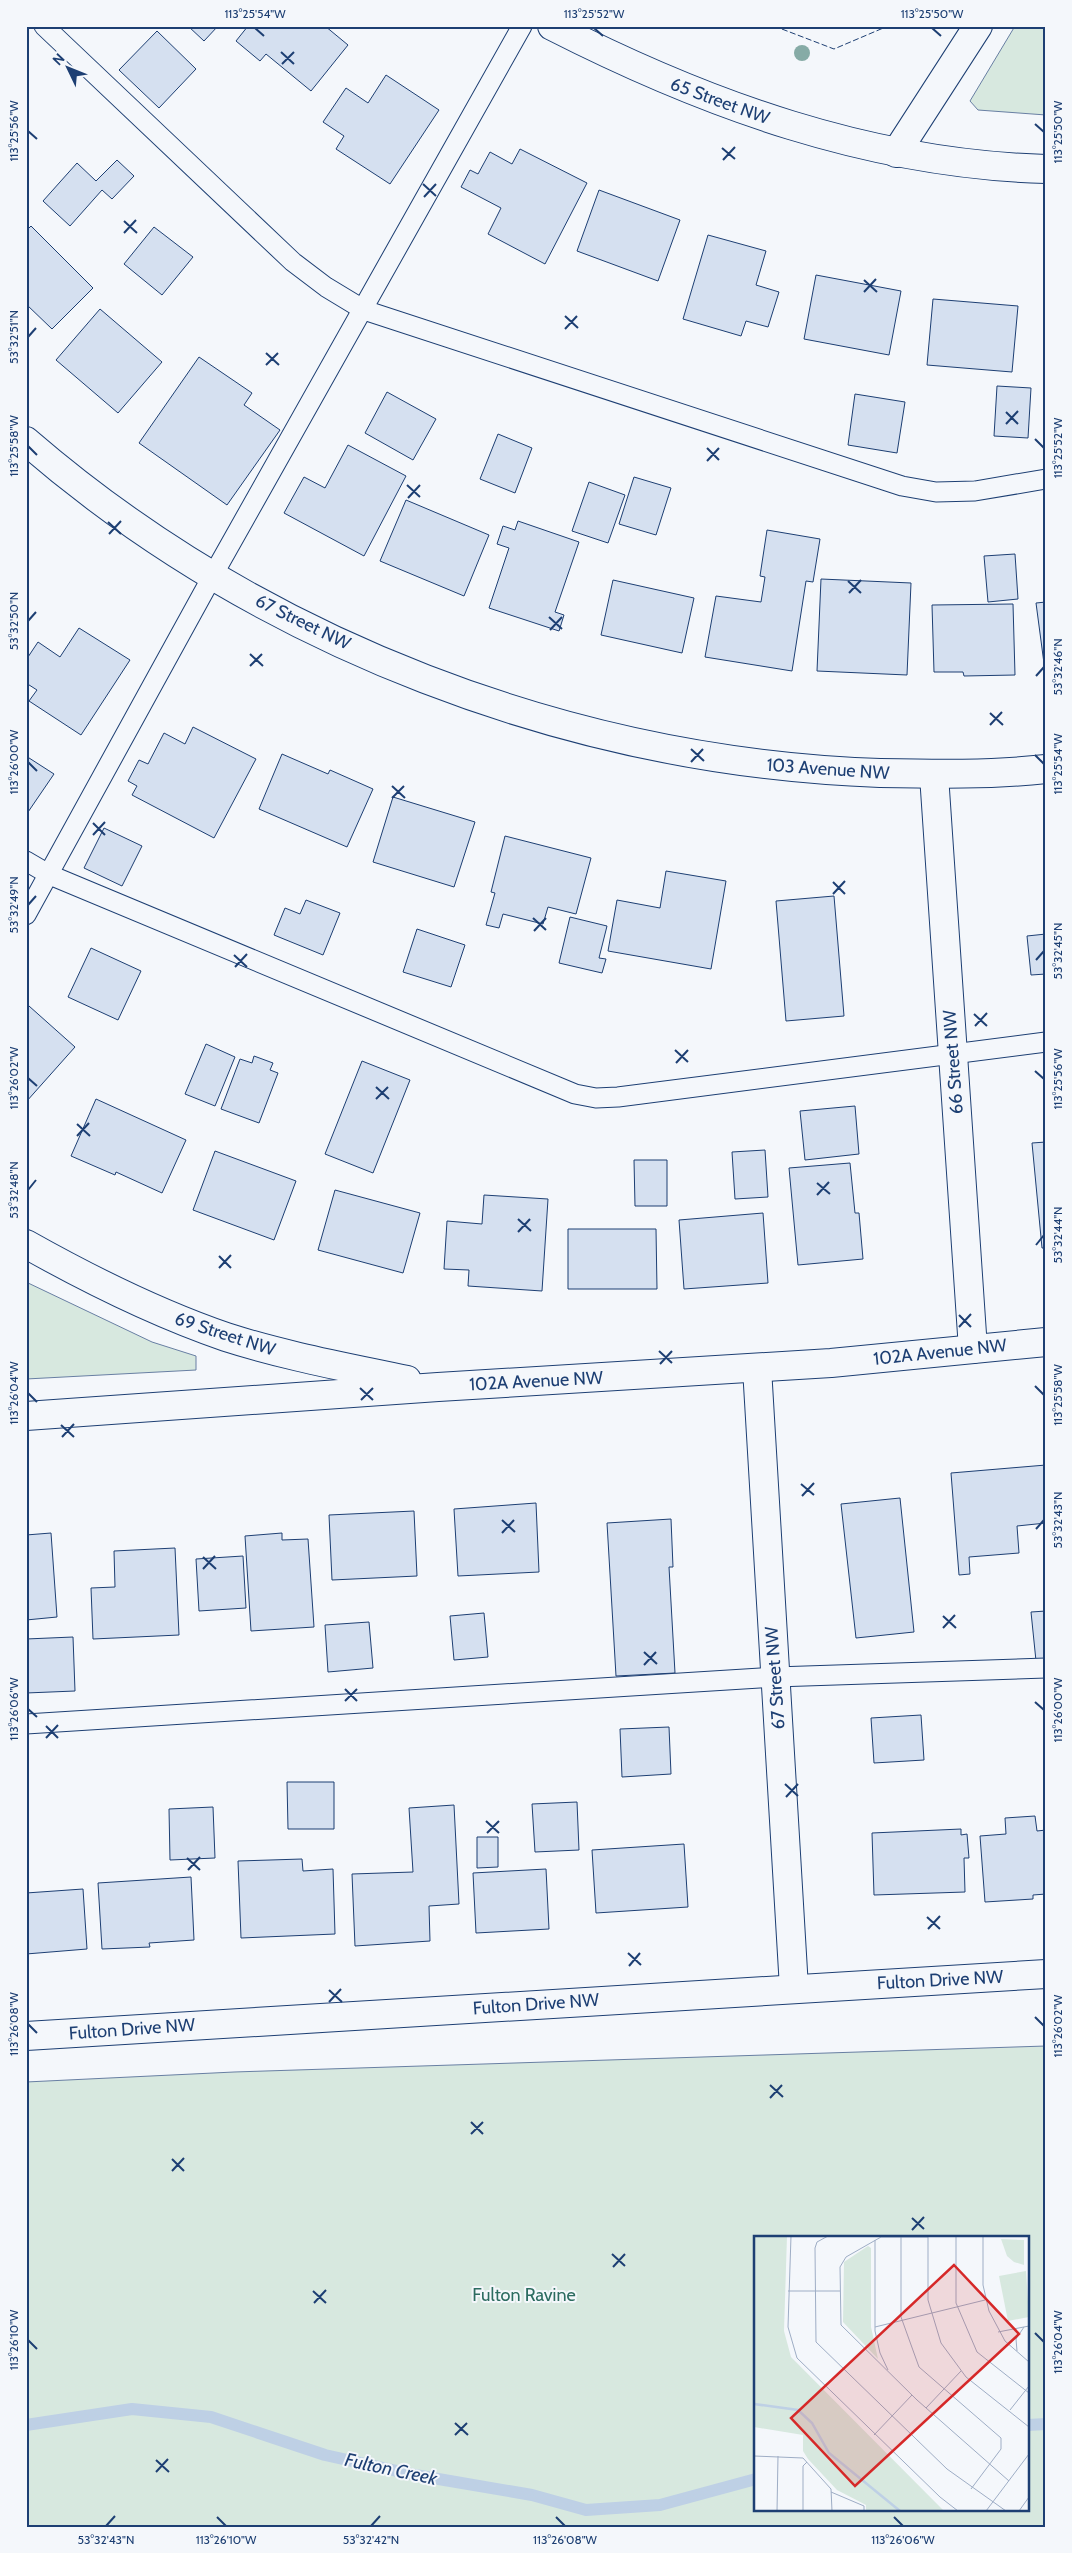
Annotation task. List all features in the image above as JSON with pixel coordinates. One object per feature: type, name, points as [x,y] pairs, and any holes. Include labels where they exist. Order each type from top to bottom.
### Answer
[{"type":"street","name":"65 Street NW","points":[[552,26],[652,75],[710,99],[809,131],[896,153],[954,163],[1046,169]]},
{"type":"street","points":[[896,153],[978,26]]},
{"type":"street","name":"67 Street NW","points":[[26,441],[89,492],[144,531],[213,575],[303,625],[415,674],[542,720],[613,737]]},
{"type":"street","name":"103 Avenue NW","points":[[613,737],[675,752],[743,763],[818,770],[934,775],[1046,769]]},
{"type":"street","name":"66 Street NW","points":[[934,775],[973,1349]]},
{"type":"street","name":"69 Street NW","points":[[26,1244],[87,1278],[156,1311],[226,1337],[299,1357],[438,1387]]},
{"type":"street","name":"102A Avenue NW","points":[[26,1416],[438,1387],[756,1368],[1046,1342]]},
{"type":"street","name":"67 Street NW","points":[[756,1368],[794,1988]]},
{"type":"street","name":"Fulton Drive NW","points":[[26,2036],[1046,1974]]},
{"type":"lane","points":[[44,26],[294,262],[326,287],[364,310],[902,486],[936,492],[975,491],[1046,479]]},
{"type":"lane","points":[[26,916],[213,575],[364,310],[522,26]]},
{"type":"lane","points":[[26,861],[50,875],[575,1094],[596,1098],[618,1097],[1046,1042]]},
{"type":"lane","points":[[26,1724],[775,1677],[1046,1668]]},
{"type":"green space","points":[[1015,26],[1043,26],[1046,33],[1046,115],[978,110],[970,101]]},
{"type":"green space","points":[[26,1282],[152,1342],[196,1356],[196,1370],[26,1379]]},
{"type":"green space","name":"Fulton Ravine","points":[[1046,2046],[1046,2527],[26,2527],[26,2082],[234,2072]]},
{"type":"building","points":[[188,26],[218,26],[204,41]]},
{"type":"building","points":[[248,26],[325,26],[348,45],[311,91],[266,54],[260,61],[236,41]]},
{"type":"building","points":[[157,31],[196,69],[159,108],[119,70]]},
{"type":"building","points":[[386,75],[439,110],[390,184],[336,149],[344,136],[323,122],[346,88],[368,103]]},
{"type":"building","points":[[520,149],[587,183],[545,264],[488,234],[501,208],[461,187],[470,170],[478,174],[490,152],[512,164]]},
{"type":"building","points":[[117,160],[134,176],[112,199],[102,190],[70,226],[43,201],[77,163],[96,181]]},
{"type":"building","points":[[599,190],[680,220],[658,281],[577,251]]},
{"type":"building","points":[[31,226],[93,288],[52,329],[26,304],[26,231]]},
{"type":"building","points":[[154,227],[193,257],[162,295],[124,264]]},
{"type":"building","points":[[708,235],[766,251],[756,285],[779,292],[768,327],[746,321],[741,336],[683,319]]},
{"type":"building","points":[[816,275],[901,291],[889,355],[804,339]]},
{"type":"building","points":[[933,299],[1018,306],[1012,372],[927,365]]},
{"type":"building","points":[[100,309],[162,362],[118,413],[56,360]]},
{"type":"building","points":[[199,357],[252,393],[244,405],[280,430],[227,505],[139,443]]},
{"type":"building","points":[[997,386],[1031,388],[1028,438],[994,436]]},
{"type":"building","points":[[387,392],[436,419],[413,460],[365,433]]},
{"type":"building","points":[[855,394],[905,402],[897,453],[848,445]]},
{"type":"building","points":[[498,434],[532,448],[515,493],[480,479]]},
{"type":"building","points":[[348,445],[406,476],[364,556],[284,513],[304,477],[325,488]]},
{"type":"building","points":[[634,477],[671,488],[656,535],[619,524]]},
{"type":"building","points":[[589,482],[625,495],[608,543],[572,531]]},
{"type":"building","points":[[406,500],[489,535],[464,596],[380,561]]},
{"type":"building","points":[[518,521],[579,542],[555,612],[564,615],[559,631],[489,608],[509,548],[497,544],[503,526],[515,530]]},
{"type":"building","points":[[767,530],[820,539],[813,582],[806,581],[792,671],[705,657],[716,596],[761,602],[765,577],[760,576]]},
{"type":"building","points":[[1015,554],[1018,599],[988,602],[984,556]]},
{"type":"building","points":[[821,579],[911,583],[907,675],[817,671]]},
{"type":"building","points":[[613,580],[694,598],[682,653],[601,635]]},
{"type":"building","points":[[1046,602],[1046,671],[1045,671],[1036,603]]},
{"type":"building","points":[[1013,604],[1015,675],[964,676],[963,672],[934,672],[932,605]]},
{"type":"building","points":[[79,628],[130,660],[81,735],[29,701],[37,690],[26,683],[26,660],[38,642],[60,657]]},
{"type":"building","points":[[193,727],[256,759],[214,838],[132,795],[137,786],[128,781],[139,760],[148,764],[164,733],[185,744]]},
{"type":"building","points":[[282,754],[328,774],[330,770],[373,789],[347,847],[259,809]]},
{"type":"building","points":[[26,756],[54,774],[26,815]]},
{"type":"building","points":[[393,797],[475,822],[454,887],[373,862]]},
{"type":"building","points":[[104,828],[142,846],[122,886],[84,868]]},
{"type":"building","points":[[505,836],[591,858],[576,914],[548,907],[543,924],[503,914],[499,928],[486,925],[495,893],[491,892]]},
{"type":"building","points":[[666,871],[726,881],[711,969],[608,951],[617,900],[660,908]]},
{"type":"building","points":[[834,896],[844,1016],[786,1021],[776,901]]},
{"type":"building","points":[[306,900],[340,913],[323,955],[274,935],[285,908],[300,914]]},
{"type":"building","points":[[570,917],[607,926],[599,958],[606,959],[602,973],[559,963]]},
{"type":"building","points":[[417,929],[465,945],[451,987],[403,972]]},
{"type":"building","points":[[1046,934],[1046,974],[1031,975],[1027,936]]},
{"type":"building","points":[[91,948],[141,971],[118,1020],[68,997]]},
{"type":"building","points":[[29,1006],[75,1047],[26,1102],[26,1010]]},
{"type":"building","points":[[206,1044],[235,1057],[215,1106],[185,1094]]},
{"type":"building","points":[[254,1056],[273,1063],[270,1070],[278,1073],[259,1123],[221,1109],[240,1059],[252,1063]]},
{"type":"building","points":[[362,1061],[410,1080],[373,1173],[325,1154]]},
{"type":"building","points":[[96,1099],[186,1140],[162,1193],[116,1172],[115,1175],[71,1156]]},
{"type":"building","points":[[855,1106],[859,1154],[805,1160],[800,1111]]},
{"type":"building","points":[[1046,1142],[1046,1248],[1042,1248],[1032,1143]]},
{"type":"building","points":[[765,1150],[768,1197],[735,1199],[732,1152]]},
{"type":"building","points":[[215,1151],[296,1181],[274,1240],[193,1210]]},
{"type":"building","points":[[634,1160],[667,1160],[667,1206],[635,1206]]},
{"type":"building","points":[[850,1163],[855,1213],[859,1213],[863,1259],[798,1265],[789,1168]]},
{"type":"building","points":[[335,1190],[420,1213],[403,1273],[318,1250]]},
{"type":"building","points":[[484,1195],[548,1199],[542,1291],[468,1286],[469,1270],[444,1269],[447,1221],[482,1224]]},
{"type":"building","points":[[763,1213],[768,1283],[684,1289],[679,1220]]},
{"type":"building","points":[[568,1229],[656,1229],[657,1289],[568,1289]]},
{"type":"building","points":[[1046,1465],[1046,1523],[1017,1526],[1019,1553],[969,1557],[970,1574],[959,1575],[951,1473]]},
{"type":"building","points":[[900,1498],[914,1632],[856,1638],[841,1504]]},
{"type":"building","points":[[536,1503],[539,1572],[458,1576],[454,1509]]},
{"type":"building","points":[[414,1511],[417,1576],[332,1580],[329,1515]]},
{"type":"building","points":[[671,1519],[673,1567],[669,1567],[675,1673],[616,1676],[607,1523]]},
{"type":"building","points":[[51,1533],[57,1617],[26,1620],[26,1535]]},
{"type":"building","points":[[282,1533],[282,1540],[308,1539],[314,1627],[251,1631],[245,1536]]},
{"type":"building","points":[[175,1548],[179,1635],[93,1639],[91,1588],[115,1587],[114,1551]]},
{"type":"building","points":[[243,1556],[246,1608],[199,1611],[196,1559]]},
{"type":"building","points":[[1046,1611],[1046,1660],[1036,1661],[1031,1612]]},
{"type":"building","points":[[484,1613],[488,1657],[454,1660],[450,1616]]},
{"type":"building","points":[[369,1622],[373,1668],[328,1672],[325,1625]]},
{"type":"building","points":[[73,1637],[75,1691],[26,1693],[26,1639]]},
{"type":"building","points":[[921,1715],[924,1760],[874,1763],[871,1718]]},
{"type":"building","points":[[669,1727],[671,1774],[622,1777],[620,1729]]},
{"type":"building","points":[[287,1782],[334,1782],[334,1829],[288,1829]]},
{"type":"building","points":[[577,1802],[579,1850],[535,1852],[532,1804]]},
{"type":"building","points":[[454,1805],[459,1904],[429,1906],[430,1941],[355,1946],[352,1874],[413,1872],[409,1808]]},
{"type":"building","points":[[213,1807],[215,1858],[170,1860],[169,1809]]},
{"type":"building","points":[[1035,1816],[1037,1831],[1046,1830],[1046,1894],[1033,1895],[1033,1899],[985,1902],[980,1836],[1006,1834],[1005,1818]]},
{"type":"building","points":[[961,1829],[961,1835],[967,1834],[969,1858],[964,1858],[965,1892],[874,1895],[872,1833]]},
{"type":"building","points":[[477,1837],[498,1837],[498,1867],[477,1868]]},
{"type":"building","points":[[684,1844],[688,1907],[596,1913],[592,1850]]},
{"type":"building","points":[[302,1859],[303,1871],[333,1869],[335,1934],[241,1938],[238,1861]]},
{"type":"building","points":[[546,1869],[549,1929],[476,1933],[473,1873]]},
{"type":"building","points":[[191,1877],[194,1940],[149,1943],[150,1947],[102,1949],[98,1883]]},
{"type":"building","points":[[83,1889],[87,1949],[26,1954],[26,1893]]},
{"type":"waterway","name":"Fulton Creek","points":[[26,2425],[132,2409],[211,2417],[325,2455],[415,2475],[532,2495],[586,2510],[660,2505],[754,2480]]},
{"type":"waterway","name":"Fulton Creek","points":[[1030,2425],[1046,2424]]},
{"type":"fence","points":[[774,26],[834,49],[888,26]]}]
